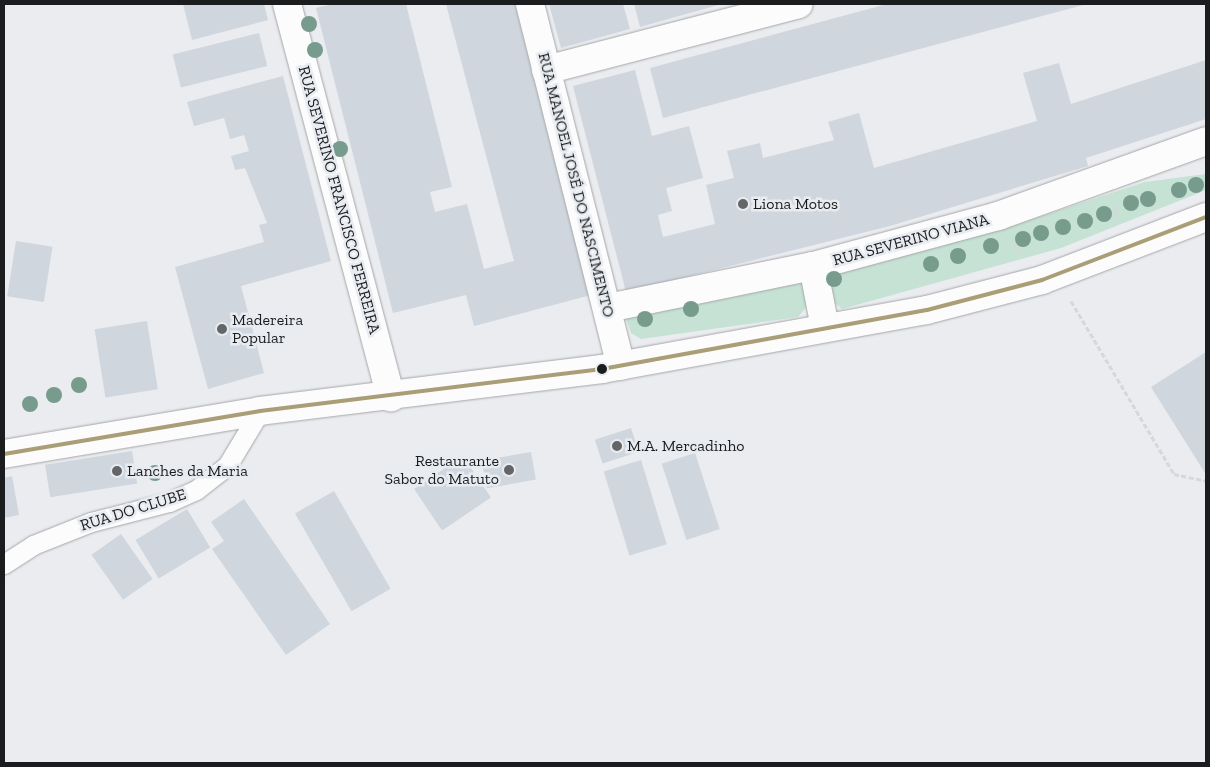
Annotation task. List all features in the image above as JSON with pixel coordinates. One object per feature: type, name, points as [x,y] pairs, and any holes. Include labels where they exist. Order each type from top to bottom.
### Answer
[{"type":"street","name":"RUA SEVERINO FRANCISCO FERREIRA","points":[[287,4],[391,397]]},
{"type":"street","name":"RUA MANOEL JOSÉ DO NASCIMENTO","points":[[530,4],[608,308],[621,366]]},
{"type":"street","points":[[546,70],[799,4]]},
{"type":"street","name":"RUA SEVERINO VIANA","points":[[608,308],[813,266],[993,217],[1206,141]]},
{"type":"street","points":[[4,454],[260,411],[391,397],[621,366],[927,310],[1049,278],[1116,255],[1206,217]]},
{"type":"street","points":[[813,266],[825,328]]},
{"type":"lane","name":"RUA DO CLUBE","points":[[4,564],[33,545],[83,525],[169,502],[196,490],[227,466],[260,411]]},
{"type":"path","points":[[1115,175],[1116,255]]},
{"type":"path","points":[[993,217],[1049,278],[1174,474],[1206,482]]},
{"type":"green space","points":[[1206,174],[1206,190],[1061,248],[842,309],[831,300],[829,279],[836,274],[1002,229],[1145,182]]},
{"type":"green space","points":[[799,280],[805,285],[809,304],[798,317],[641,339],[631,333],[626,319],[626,311]]},
{"type":"building","points":[[183,4],[264,4],[268,20],[192,40]]},
{"type":"building","points":[[333,4],[406,4],[452,187],[430,192],[435,212],[467,204],[484,269],[514,261],[446,4],[515,4],[591,295],[474,326],[466,295],[393,313],[316,8]]},
{"type":"building","points":[[549,4],[623,4],[630,29],[561,48]]},
{"type":"building","points":[[634,4],[722,4],[640,27]]},
{"type":"building","points":[[887,4],[1087,4],[663,118],[650,68]]},
{"type":"building","points":[[259,33],[267,66],[181,88],[173,55]]},
{"type":"building","points":[[1206,60],[1206,119],[1086,158],[1088,166],[890,226],[626,292],[573,86],[635,70],[652,136],[689,126],[703,178],[666,188],[672,211],[658,215],[663,237],[715,224],[706,185],[734,178],[727,151],[760,143],[763,158],[834,140],[828,122],[859,113],[874,168],[1037,121],[1023,73],[1059,63],[1071,104]]},
{"type":"building","points":[[283,76],[331,261],[241,286],[264,373],[208,389],[175,267],[264,242],[259,225],[267,223],[245,168],[235,170],[231,156],[249,151],[244,135],[230,139],[224,118],[194,126],[187,102]]},
{"type":"building","points":[[16,241],[53,247],[44,302],[7,296]]},
{"type":"building","points":[[147,321],[158,389],[105,397],[95,329]]},
{"type":"building","points":[[1206,352],[1206,472],[1205,473],[1151,387]]},
{"type":"building","name":"M.A. Mercadinho","points":[[631,428],[639,452],[603,464],[595,440]]},
{"type":"building","points":[[132,451],[137,484],[50,497],[45,465]]},
{"type":"building","name":"Restaurante Sabor do Matuto","points":[[531,452],[536,480],[487,488],[482,461]]},
{"type":"building","points":[[695,453],[720,529],[686,540],[662,464]]},
{"type":"building","points":[[463,456],[491,497],[442,530],[414,489]]},
{"type":"building","points":[[641,460],[667,544],[629,556],[604,471]]},
{"type":"building","points":[[12,476],[19,515],[4,518],[4,478]]},
{"type":"building","points":[[334,491],[390,589],[352,611],[295,514]]},
{"type":"building","points":[[244,499],[330,624],[286,655],[212,549],[224,541],[211,522]]},
{"type":"building","points":[[187,509],[210,548],[159,578],[136,540]]},
{"type":"building","points":[[121,534],[153,579],[123,600],[92,555]]},
{"type":"transit line","points":[[4,454],[260,411],[602,369],[927,310],[1042,280],[1206,217]]},
{"type":"place","name":"Liona Motos","points":[[743,204]]},
{"type":"place","name":"Madereira Popular","points":[[222,329]]},
{"type":"place","name":"M.A. Mercadinho","points":[[617,446]]},
{"type":"place","name":"Restaurante Sabor do Matuto","points":[[509,470]]},
{"type":"place","name":"Lanches da Maria","points":[[117,471]]}]
